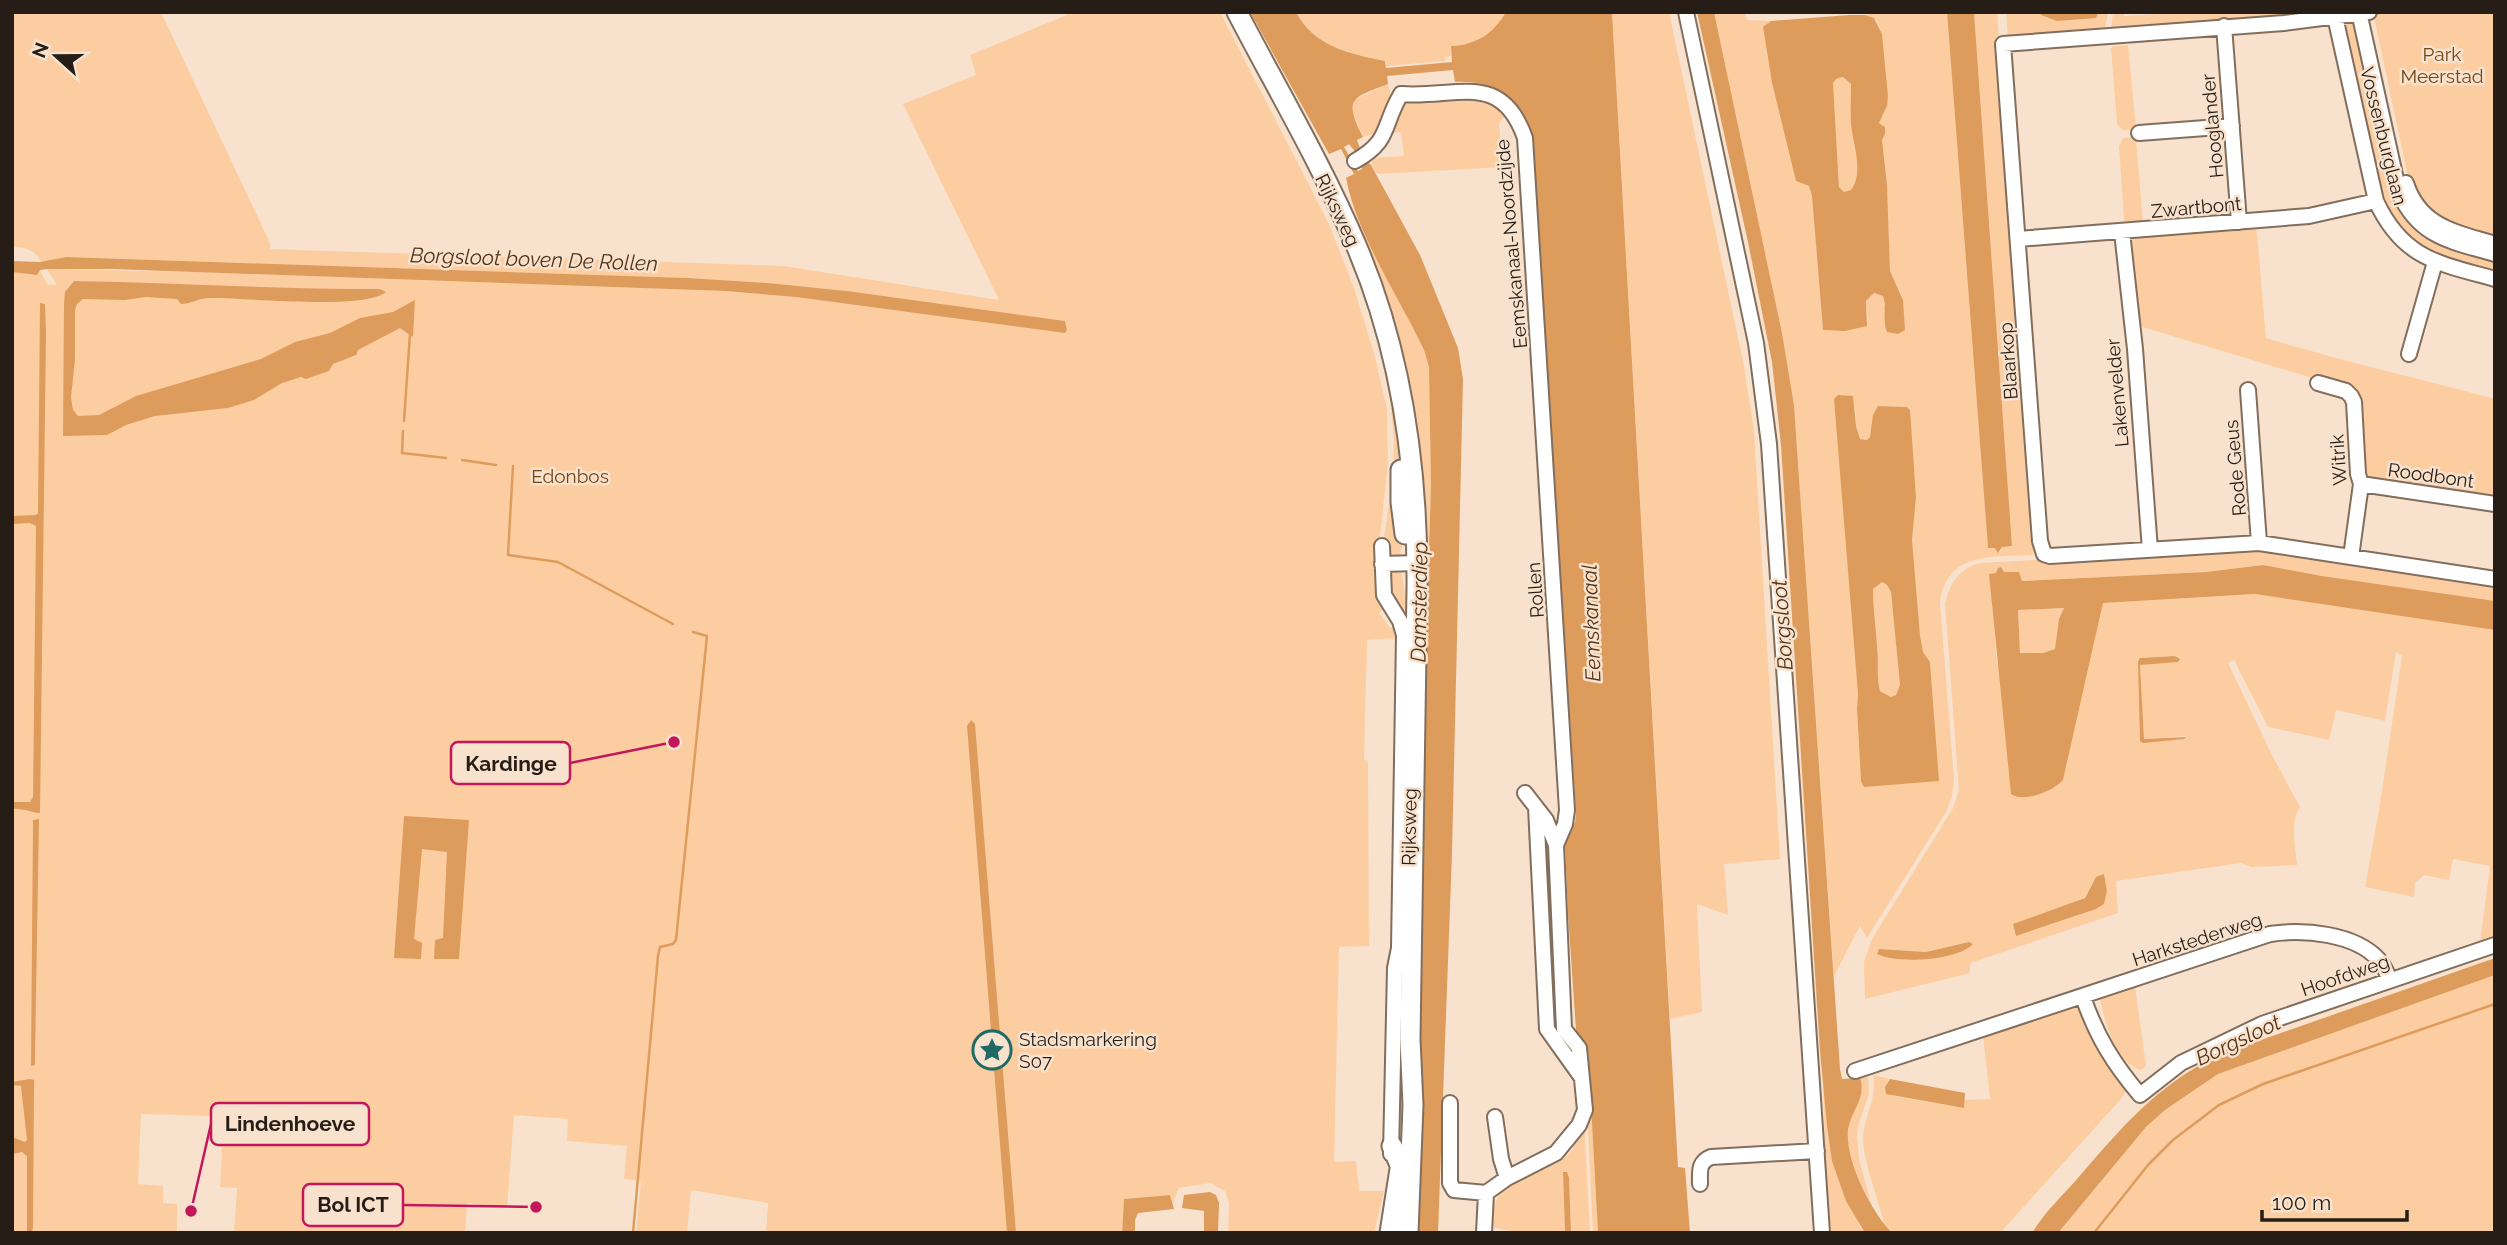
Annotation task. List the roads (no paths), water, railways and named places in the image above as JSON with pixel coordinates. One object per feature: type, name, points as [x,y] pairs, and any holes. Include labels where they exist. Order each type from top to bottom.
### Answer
[{"type":"main road","name":"Rijksweg","points":[[1237,12],[1356,244],[1380,310],[1401,396],[1404,420],[1401,502],[1412,563],[1410,1039],[1400,1165],[1390,1233]]},
{"type":"main road","name":"Rijksweg","points":[[1402,1123],[1408,1233]]},
{"type":"main road","points":[[1392,1146],[1400,1165]]},
{"type":"street","points":[[1686,12],[1756,343],[1767,432],[1822,1233]]},
{"type":"street","points":[[2334,15],[2364,13]]},
{"type":"street","name":"Vossenburglaan","points":[[2364,13],[2409,192],[2417,206],[2438,225],[2495,244]]},
{"type":"street","name":"Vossenburglaan","points":[[2364,13],[2399,193],[2408,211],[2423,228],[2441,238],[2495,254]]},
{"type":"street","name":"Vossenburglaan","points":[[2334,15],[2376,201],[2396,235],[2435,262],[2495,279]]},
{"type":"street","name":"Blaarkop","points":[[2334,15],[2003,44],[2039,528],[2044,554],[2050,556],[2259,543],[2495,579]]},
{"type":"street","name":"Hooglander","points":[[2224,26],[2239,222]]},
{"type":"street","name":"Eemskanaal-Noordzijde","points":[[1355,161],[1381,142],[1401,94],[1469,90],[1488,94],[1509,108],[1519,121],[1525,138],[1540,368]]},
{"type":"street","points":[[2139,133],[2232,126]]},
{"type":"street","name":"Zwartbont","points":[[2018,239],[2309,216],[2376,201]]},
{"type":"street","name":"Lakenvelder","points":[[2122,232],[2150,550]]},
{"type":"street","points":[[2409,354],[2435,262]]},
{"type":"street","name":"Rollen","points":[[1540,368],[1567,810],[1565,824],[1556,845]]},
{"type":"street","name":"Witrik","points":[[2318,383],[2346,391],[2354,402],[2358,474],[2361,484],[2351,557]]},
{"type":"street","name":"Rode Geus","points":[[2248,390],[2259,543]]},
{"type":"street","name":"Roodbont","points":[[2361,484],[2495,504]]},
{"type":"street","name":"Rijksweg","points":[[1382,546],[1384,595],[1400,621],[1404,635],[1399,948],[1395,968],[1402,1123],[1392,1146],[1388,1186]]},
{"type":"street","points":[[1382,564],[1412,563]]},
{"type":"street","name":"Rollen","points":[[1486,1194],[1507,1178],[1556,1153],[1572,1136],[1585,1110],[1579,1048],[1564,1029],[1556,845],[1546,820],[1525,793]]},
{"type":"street","points":[[1536,807],[1547,1029],[1583,1079]]},
{"type":"street","points":[[1546,820],[1554,822],[1567,810]]},
{"type":"street","name":"Harkstederweg","points":[[1855,1071],[2258,937],[2290,932],[2340,939],[2363,948],[2381,963],[2390,980]]},
{"type":"street","name":"Hoofdweg","points":[[2083,997],[2093,1026],[2109,1055],[2140,1095],[2181,1063],[2263,1024],[2495,945]]},
{"type":"street","points":[[1450,1103],[1450,1182],[1454,1190],[1486,1194],[1484,1233]]},
{"type":"street","points":[[1495,1117],[1501,1159],[1507,1178]]},
{"type":"street","points":[[1700,1184],[1700,1167],[1704,1160],[1711,1157],[1817,1151]]},
{"type":"water","name":"Eemskanaal","points":[[1250,12],[1296,12],[1304,24],[1323,41],[1347,52],[1385,61],[1386,68],[1452,62],[1451,46],[1483,37],[1506,12],[1612,12],[1678,1167],[1685,1168],[1690,1233],[1598,1233],[1588,1050],[1576,1030],[1568,914],[1565,843],[1576,814],[1533,143],[1530,128],[1517,105],[1496,89],[1483,84],[1455,82],[1453,70],[1387,76],[1388,84],[1354,101],[1353,114],[1363,137],[1357,140],[1362,154],[1359,156],[1349,144],[1344,147],[1358,171],[1362,169],[1361,160],[1364,159],[1371,165],[1420,255],[1458,348],[1463,379],[1452,853],[1438,1233],[1415,1233],[1431,485],[1429,367],[1424,350],[1359,221],[1346,178],[1354,174],[1341,149],[1329,154]]},
{"type":"water","points":[[1697,12],[1714,12],[1782,333],[1794,405],[1840,1069],[1842,1079],[1860,1078],[1862,1085],[1848,1129],[1848,1142],[1861,1185],[1892,1233],[1865,1233],[1846,1201],[1832,1161],[1820,1051],[1781,445],[1772,362]]},
{"type":"water","points":[[1947,12],[1974,12],[2012,546],[2002,547],[1998,553],[1995,548],[1988,548]]},
{"type":"water","points":[[2040,12],[2098,13],[2096,18],[2057,21],[2041,15]]},
{"type":"water","points":[[1865,15],[1874,18],[1882,34],[1888,96],[1887,106],[1879,123],[1885,127],[1882,140],[1887,184],[1890,271],[1903,300],[1905,330],[1898,334],[1887,332],[1883,296],[1874,293],[1866,301],[1867,326],[1845,331],[1823,330],[1812,196],[1809,186],[1796,181],[1772,83],[1763,27],[1771,21]],"holes":[[[1843,77],[1851,84],[1851,124],[1857,175],[1851,190],[1844,192],[1839,187],[1833,83]]]},
{"type":"water","points":[[66,257],[768,283],[1065,321],[1067,330],[1065,333],[796,297],[725,291],[111,269],[47,269],[40,270],[37,275],[12,272],[12,261],[40,262]]},
{"type":"water","points":[[74,281],[380,289],[386,292],[373,298],[329,302],[208,298],[181,304],[177,299],[146,297],[125,300],[83,299],[75,310],[75,360],[71,397],[73,410],[78,416],[99,415],[136,396],[261,359],[295,342],[330,333],[360,318],[393,312],[415,300],[413,337],[400,328],[358,350],[356,355],[333,364],[329,371],[282,383],[254,400],[228,408],[155,416],[126,425],[107,435],[63,436],[64,304],[65,292]]},
{"type":"water","points":[[40,303],[45,304],[46,333],[40,813],[12,809],[12,802],[30,802],[33,797],[36,526],[30,523],[12,524],[12,516],[38,513]]},
{"type":"water","points":[[1838,395],[1853,396],[1860,439],[1867,440],[1870,437],[1873,415],[1878,406],[1907,407],[1910,410],[1916,497],[1912,540],[1920,635],[1923,652],[1930,662],[1939,781],[1864,787],[1861,781],[1858,694],[1834,399]],"holes":[[[1882,582],[1891,592],[1900,685],[1896,695],[1891,697],[1880,691],[1873,596],[1873,589]]]},
{"type":"water","points":[[2263,565],[2495,601],[2495,630],[2255,594],[2103,603],[2063,780],[2053,788],[2031,796],[2011,794],[1989,574],[1996,573],[2001,567],[2004,572],[2019,572],[2022,581],[2206,572]],"holes":[[[2064,608],[2059,619],[2055,649],[2043,653],[2020,653],[2018,610]]]},
{"type":"water","points":[[2175,656],[2180,659],[2178,662],[2140,665],[2144,739],[2186,737],[2143,743],[2140,741],[2138,661],[2140,658]]},
{"type":"water","points":[[971,720],[975,724],[1016,1233],[1007,1233],[967,726]]},
{"type":"water","points":[[404,816],[469,820],[459,959],[434,959],[435,940],[443,938],[447,852],[422,849],[414,939],[422,943],[421,959],[394,958]]},
{"type":"water","points":[[39,819],[35,1065],[31,1066],[33,820]]},
{"type":"water","points":[[2104,874],[2107,891],[2104,904],[2016,936],[2013,924],[2085,898],[2096,877]]},
{"type":"water","points":[[1969,942],[1973,944],[1965,950],[1926,959],[1898,959],[1877,954],[1879,949],[1926,952]]},
{"type":"water","points":[[2495,958],[2495,975],[2218,1074],[2165,1110],[2146,1127],[2058,1233],[2032,1233],[2125,1125],[2158,1095],[2196,1067],[2218,1055]]},
{"type":"water","points":[[1890,1079],[1965,1093],[1964,1108],[1886,1094],[1885,1087]]},
{"type":"water","points":[[34,1080],[33,1226],[32,1233],[27,1233],[27,1156],[22,1152],[12,1154],[12,1137],[25,1142],[27,1140],[21,1086],[12,1085],[12,1082]]},
{"type":"water","points":[[1563,1172],[1567,1172],[1569,1178],[1571,1233],[1565,1233]]},
{"type":"water","points":[[1210,1192],[1216,1195],[1219,1203],[1218,1233],[1204,1233],[1204,1211],[1182,1208],[1184,1195]]},
{"type":"water","points":[[1170,1195],[1174,1209],[1138,1213],[1135,1233],[1122,1233],[1124,1199]]},
{"type":"waterway","points":[[404,421],[410,334]]},
{"type":"waterway","points":[[403,431],[402,453],[446,458]]},
{"type":"waterway","points":[[462,460],[496,465]]},
{"type":"waterway","points":[[513,466],[508,555],[558,562],[673,624]]},
{"type":"waterway","points":[[633,1233],[658,956],[660,947],[673,944],[676,940],[707,636],[693,632]]},
{"type":"waterway","points":[[2094,1233],[2148,1165],[2173,1140],[2219,1105],[2263,1084],[2495,1004]]},
{"type":"place","name":"Kardinge","points":[[674,742]]},
{"type":"place","name":"Stadsmarkering S07","points":[[992,1050]]},
{"type":"place","name":"Bol ICT","points":[[536,1207]]},
{"type":"place","name":"Lindenhoeve","points":[[191,1211]]},
{"type":"park label","name":"Park Meerstad","points":[[2442,65]]},
{"type":"park label","name":"Edonbos","points":[[570,476]]},
{"type":"water label","name":"Borgsloot boven De Rollen","points":[[534,259]]},
{"type":"water label","name":"Damsterdiep","points":[[1419,602]]},
{"type":"water label","name":"Borgsloot","points":[[1782,625]]},
{"type":"water label","name":"Borgsloot","points":[[2238,1040]]}]
